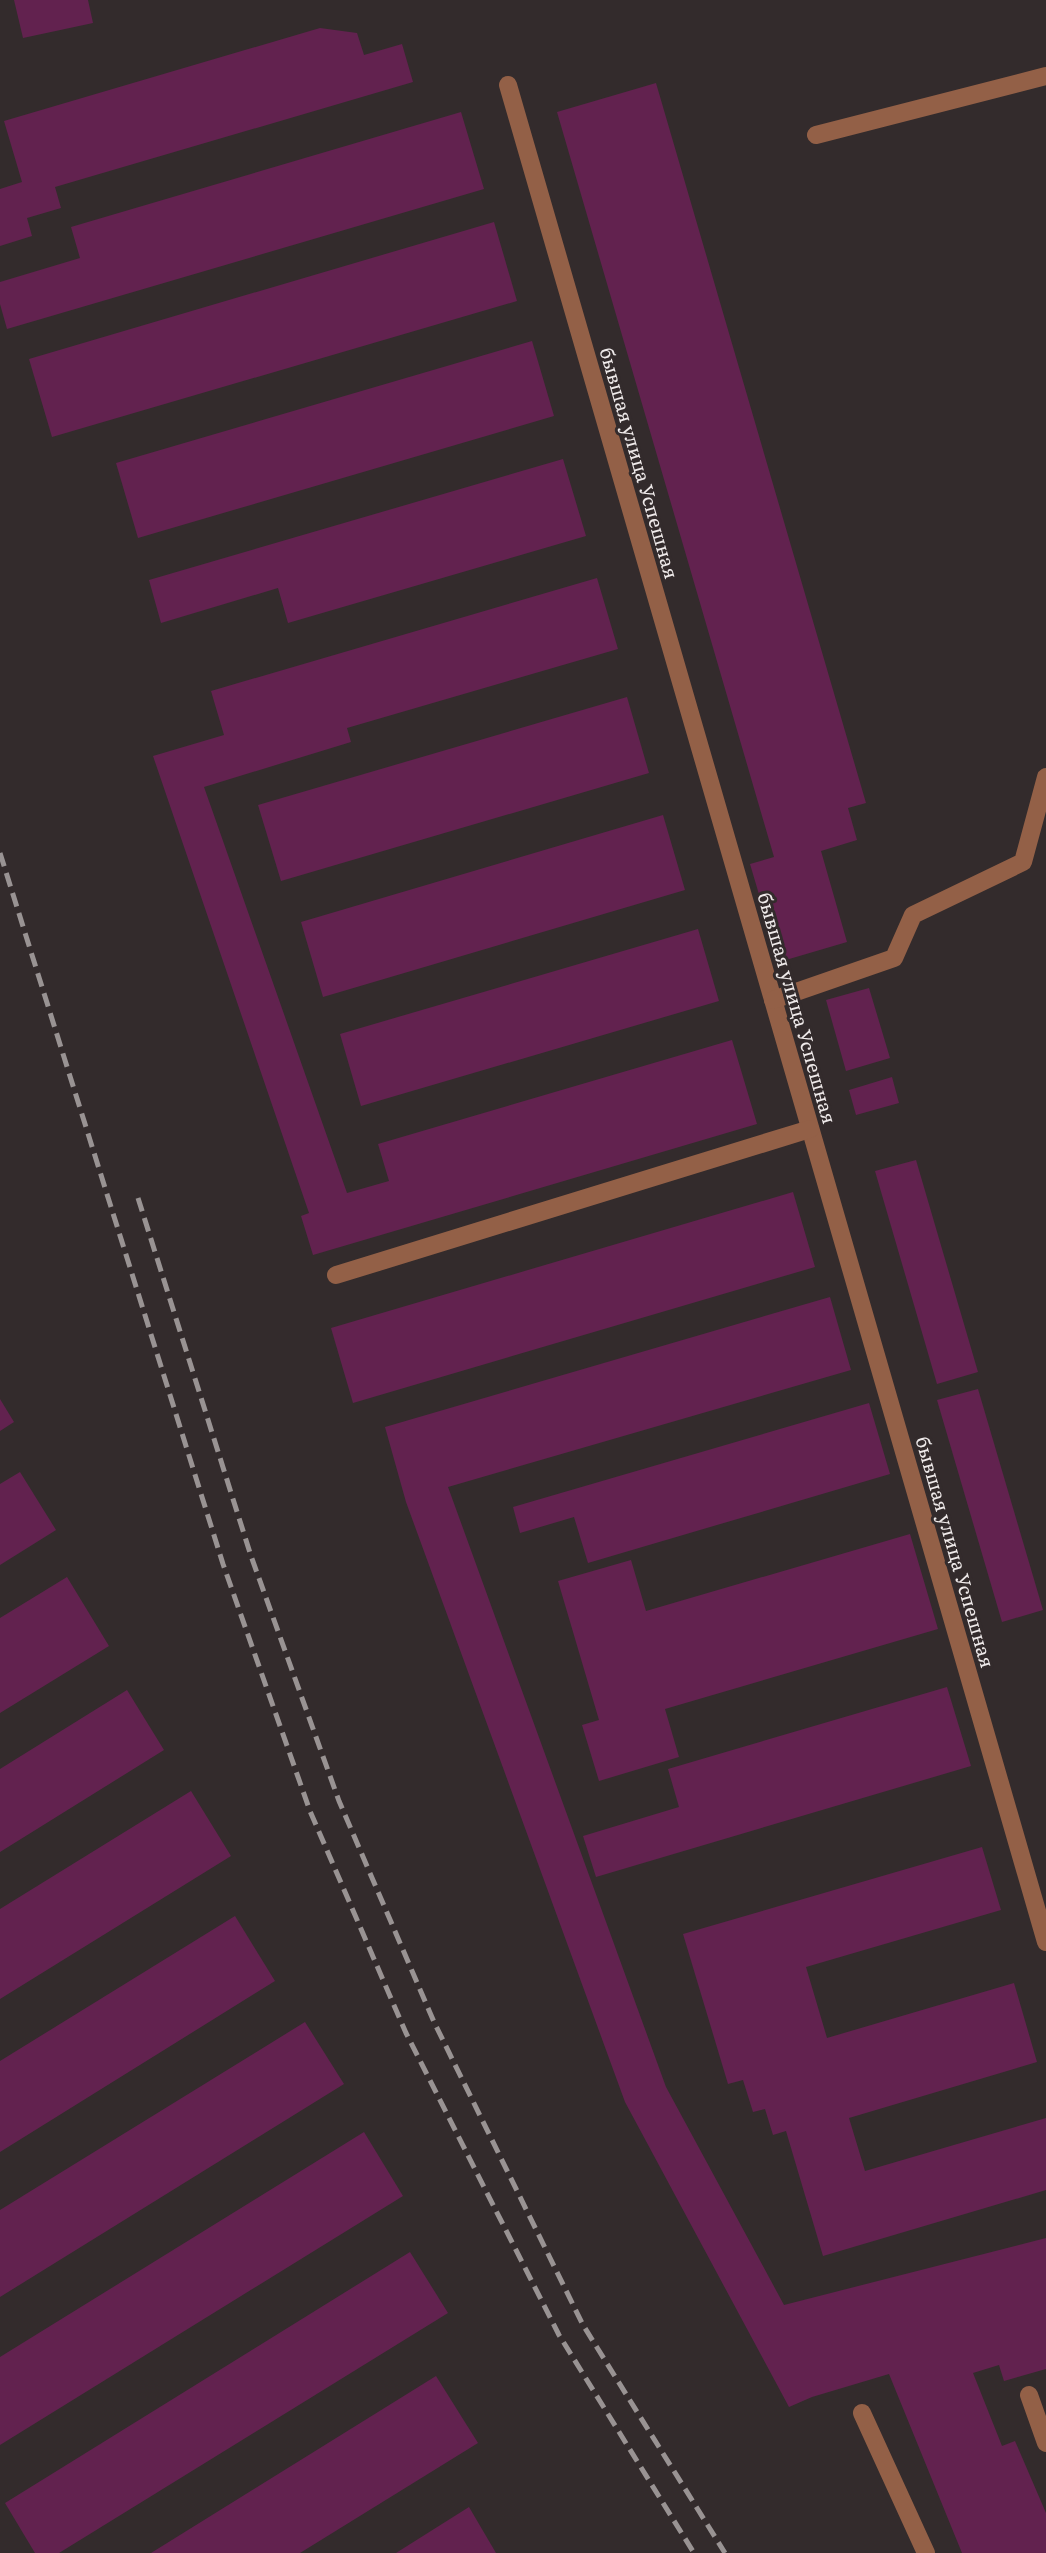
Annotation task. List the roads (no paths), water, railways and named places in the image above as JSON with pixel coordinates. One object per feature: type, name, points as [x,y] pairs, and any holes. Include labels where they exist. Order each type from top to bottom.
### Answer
[{"type":"lane","points":[[816,135],[1046,76]]},
{"type":"lane","name":"бывшая улица Успешная","points":[[508,85],[1046,1942]]},
{"type":"lane","points":[[773,1000],[894,958],[913,915],[1023,862],[1046,777]]},
{"type":"lane","points":[[336,1275],[810,1129]]},
{"type":"lane","points":[[1029,2396],[1046,2443]]},
{"type":"lane","points":[[862,2413],[926,2553]]},
{"type":"railway","points":[[0,853],[223,1564],[310,1811],[406,2033],[559,2335],[694,2553]]},
{"type":"railway","points":[[138,1198],[251,1556],[339,1801],[434,2022],[583,2325],[725,2553]]}]
